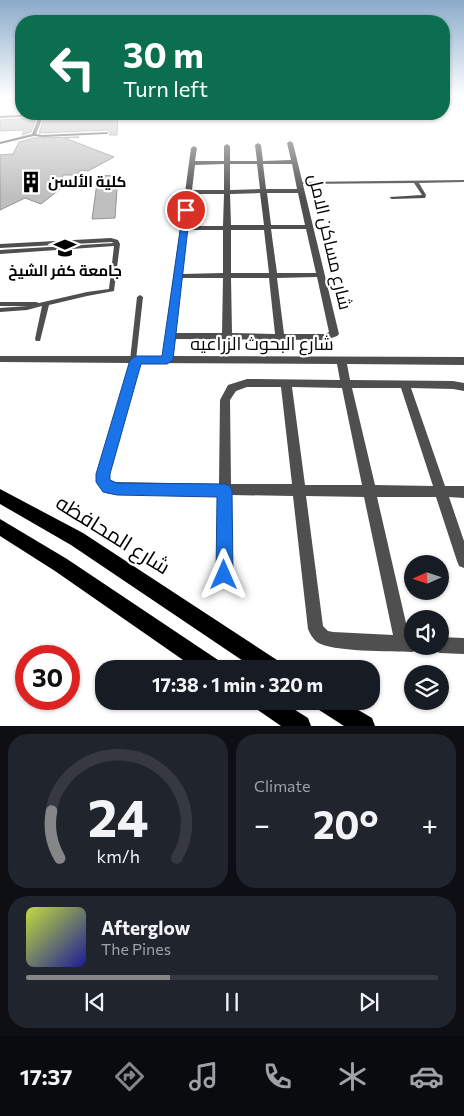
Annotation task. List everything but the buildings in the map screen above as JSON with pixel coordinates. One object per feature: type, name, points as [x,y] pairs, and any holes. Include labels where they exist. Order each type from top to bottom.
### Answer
[{"type":"main road","name":"شارع المحافظه","points":[[0,496],[77,539],[259,660]]},
{"type":"main road","points":[[0,527],[61,565],[201,660]]},
{"type":"main road","points":[[276,710],[300,726]]},
{"type":"main road","points":[[338,710],[364,726]]},
{"type":"street","name":"شارع مساكن الامل","points":[[170,336],[326,337],[334,334],[290,143]]},
{"type":"street","points":[[258,145],[280,337]]},
{"type":"street","points":[[227,146],[227,336]]},
{"type":"street","points":[[167,360],[194,148]]},
{"type":"street","points":[[192,163],[294,162]]},
{"type":"street","points":[[189,192],[264,192],[300,187]]},
{"type":"street","points":[[184,228],[310,227]]},
{"type":"street","points":[[178,276],[321,275]]},
{"type":"street","name":"شارع البحوث الزراعيه","points":[[0,359],[464,361]]},
{"type":"street","points":[[134,360],[103,474],[103,482],[108,488],[464,492]]},
{"type":"street","points":[[341,361],[370,490],[404,627]]},
{"type":"street","points":[[224,575],[225,400],[232,388],[247,383],[453,385],[464,387]]},
{"type":"street","points":[[286,384],[316,629],[323,637],[333,640],[404,643]]},
{"type":"street","points":[[405,385],[464,561]]},
{"type":"street","points":[[449,645],[464,646]]},
{"type":"lane","points":[[34,135],[36,130]]},
{"type":"lane","points":[[0,143],[34,135],[107,132]]},
{"type":"lane","points":[[300,187],[464,181]]},
{"type":"lane","points":[[392,198],[423,197],[424,195],[416,182]]},
{"type":"lane","points":[[0,246],[111,240],[116,241],[118,244]]},
{"type":"lane","points":[[0,252],[118,244]]},
{"type":"lane","points":[[0,310],[112,290],[118,244]]},
{"type":"lane","points":[[134,360],[140,297]]},
{"type":"lane","points":[[0,304],[42,304]]},
{"type":"lane","points":[[38,338],[42,304]]},
{"type":"place","name":"كلية الألسن","points":[[31,182]]},
{"type":"place","name":"جامعة كفر الشيخ","points":[[65,248]]},
{"type":"route","points":[[186,210],[167,360],[136,360],[103,474],[103,482],[108,488],[117,489],[225,490],[224,575]]}]
